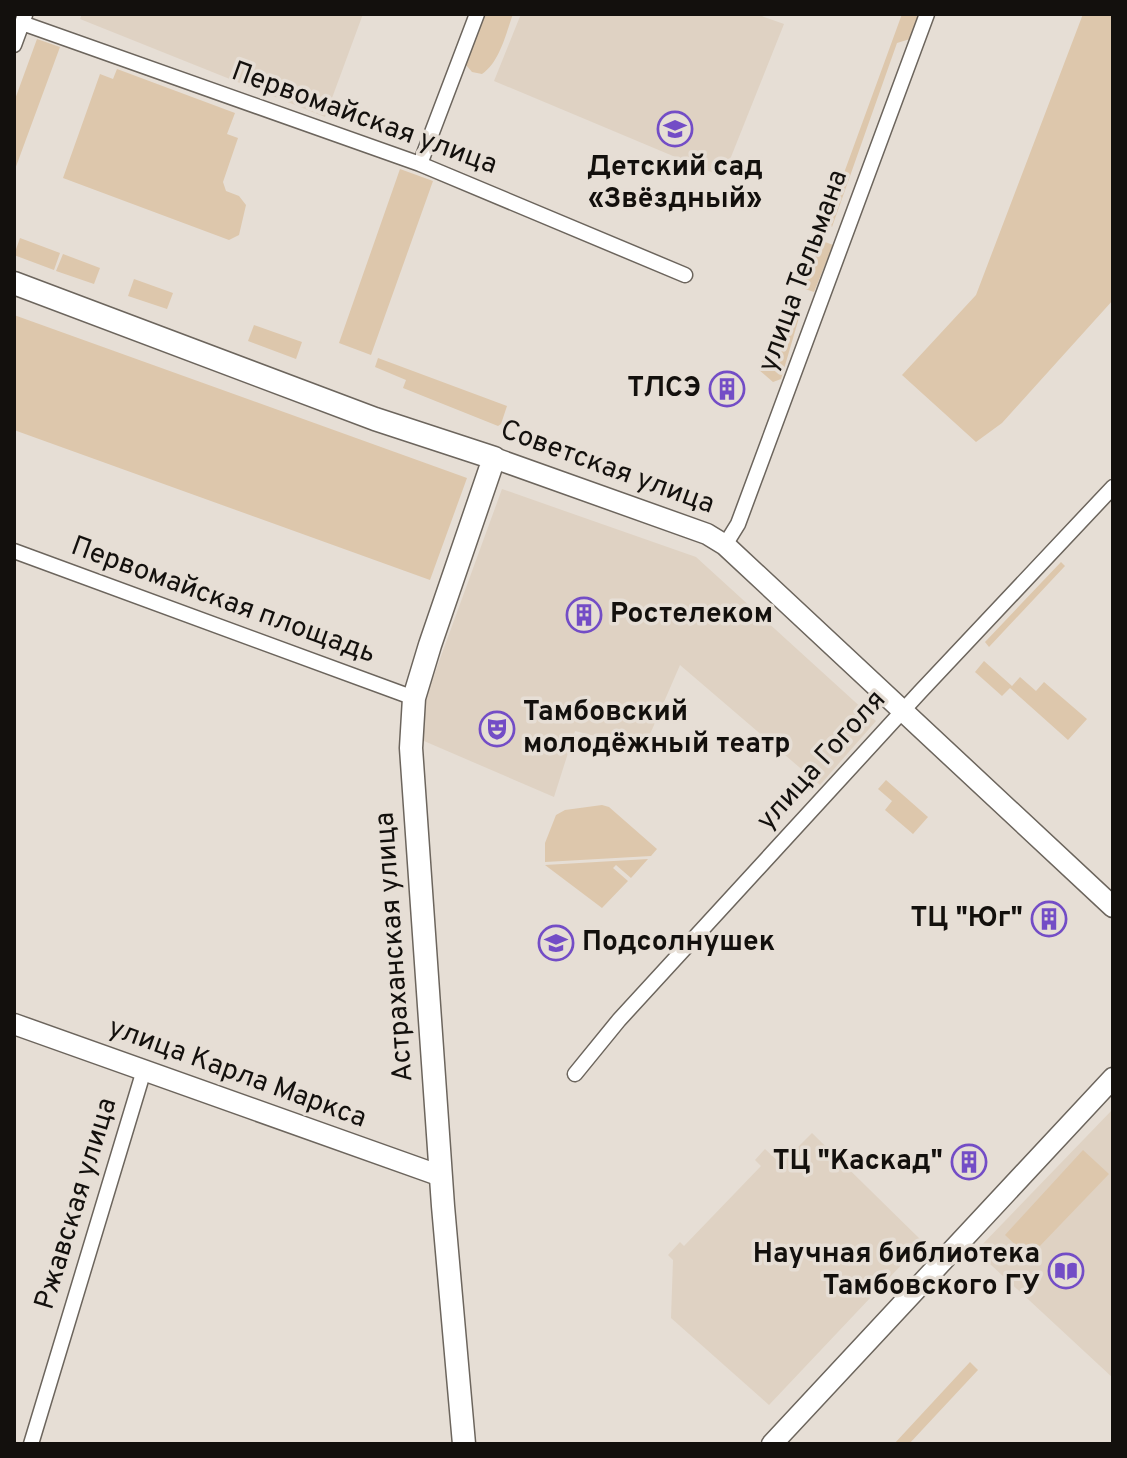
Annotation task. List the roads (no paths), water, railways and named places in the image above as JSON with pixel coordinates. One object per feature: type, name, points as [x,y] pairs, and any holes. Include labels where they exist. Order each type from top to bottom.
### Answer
[{"type":"main road","name":"Советская улица","points":[[14,283],[375,419],[707,534],[725,545],[1113,907]]},
{"type":"main road","name":"Астраханская улица","points":[[464,1444],[411,761],[414,698],[494,458]]},
{"type":"main road","name":"улица Карла Маркса","points":[[14,1024],[441,1176]]},
{"type":"main road","points":[[772,1444],[1113,1078]]},
{"type":"street","points":[[420,164],[477,14]]},
{"type":"street","name":"улица Тельмана","points":[[725,545],[738,524],[927,14]]},
{"type":"street","points":[[14,45],[24,18]]},
{"type":"street","name":"Первомайская улица","points":[[24,18],[420,164],[685,275]]},
{"type":"street","name":"улица Гоголя","points":[[575,1074],[619,1020],[1113,487]]},
{"type":"street","name":"Первомайская площадь","points":[[14,551],[414,698]]},
{"type":"street","name":"Ржавская улица","points":[[31,1444],[144,1070]]},
{"type":"place","name":"Детский сад «Звёздный»","points":[[675,129]]},
{"type":"place","name":"ТЛСЭ","points":[[727,389]]},
{"type":"place","name":"Ростелеком","points":[[584,615]]},
{"type":"place","name":"Тамбовский молодёжный театр","points":[[497,729]]},
{"type":"place","name":"ТЦ \"Юг\"","points":[[1049,919]]},
{"type":"place","name":"Подсолнушек","points":[[556,943]]},
{"type":"place","name":"ТЦ \"Каскад\"","points":[[969,1162]]},
{"type":"place","name":"Научная библиотека Тамбовского ГУ","points":[[1066,1271]]}]
